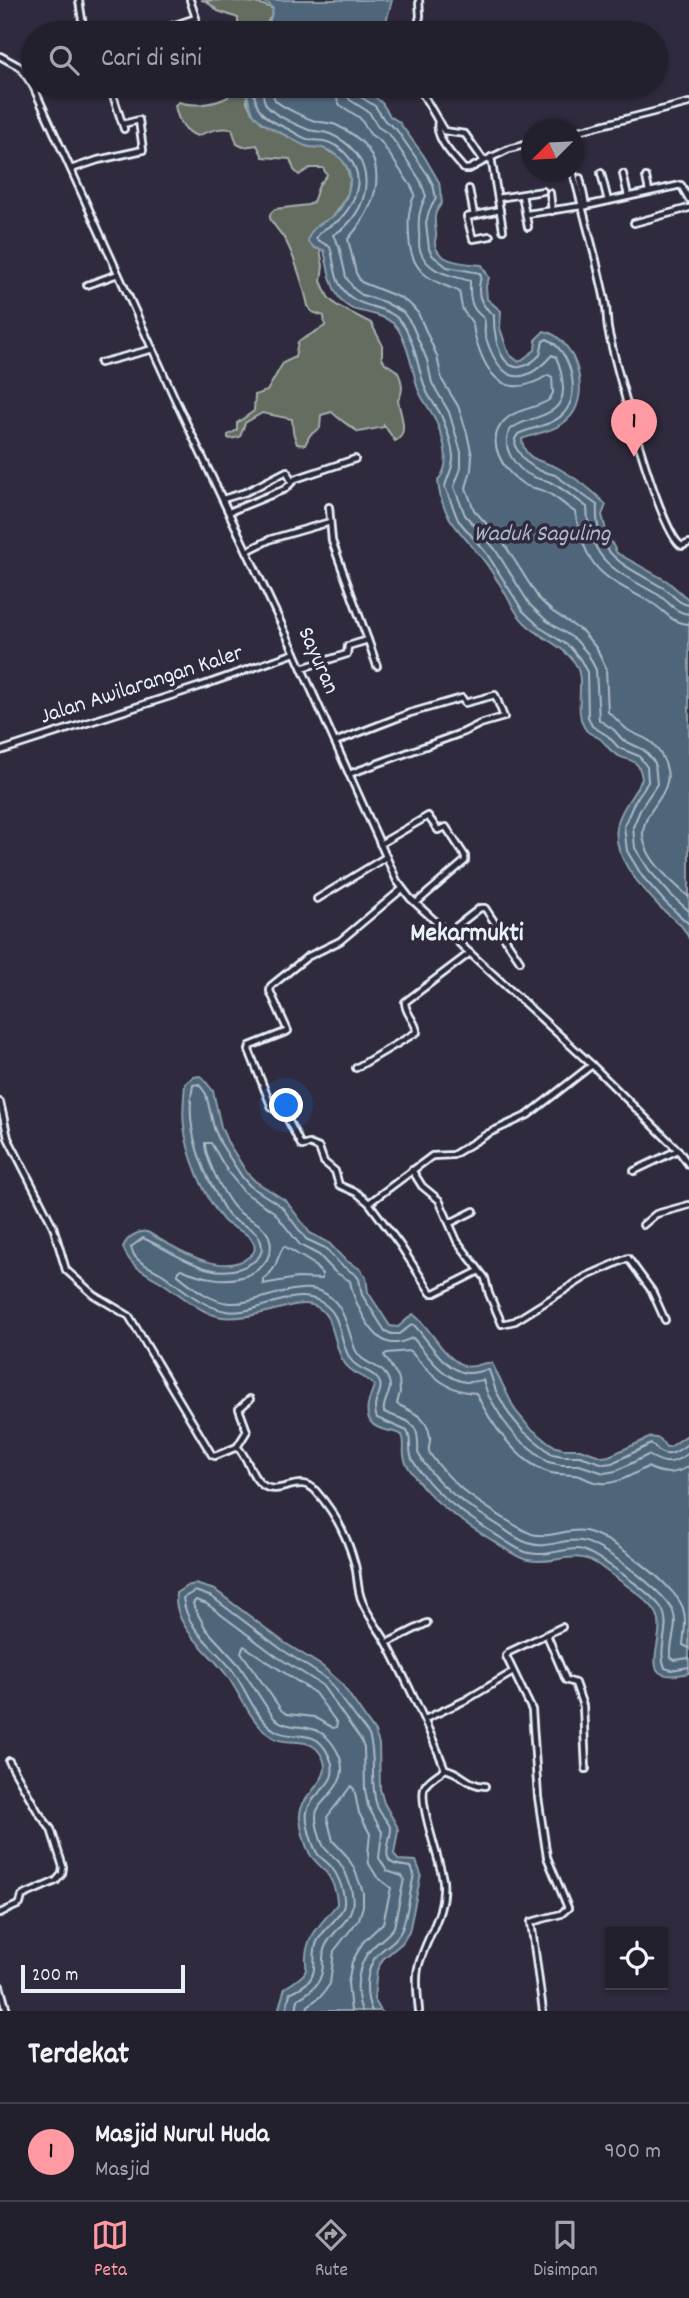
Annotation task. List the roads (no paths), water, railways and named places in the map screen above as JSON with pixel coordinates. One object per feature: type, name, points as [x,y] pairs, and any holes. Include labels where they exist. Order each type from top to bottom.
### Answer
[{"type":"street","points":[[79,0],[82,21]]},
{"type":"street","points":[[187,21],[196,18],[190,0]]},
{"type":"street","points":[[419,0],[419,21]]},
{"type":"street","name":"Sayuran","points":[[0,56],[21,68]]},
{"type":"street","name":"Sayuran","points":[[38,98],[402,889],[592,1065],[678,1150],[689,1165]]},
{"type":"street","points":[[71,169],[143,150],[139,120],[123,127],[114,98]]},
{"type":"street","points":[[425,98],[446,133],[467,136],[484,161]]},
{"type":"street","points":[[584,129],[689,103]]},
{"type":"street","points":[[439,120],[437,131],[464,169],[521,146]]},
{"type":"street","points":[[491,157],[503,230]]},
{"type":"street","points":[[601,173],[608,201]]},
{"type":"street","points":[[624,174],[628,196]]},
{"type":"street","points":[[646,177],[649,191]]},
{"type":"street","points":[[576,182],[629,415],[672,536],[677,543],[689,543]]},
{"type":"street","points":[[580,182],[583,206]]},
{"type":"street","points":[[527,214],[583,206],[681,185],[689,199]]},
{"type":"street","points":[[470,189],[474,215]]},
{"type":"street","points":[[498,198],[543,191]]},
{"type":"street","points":[[550,193],[552,211]]},
{"type":"street","points":[[522,195],[528,227]]},
{"type":"street","points":[[634,223],[689,208]]},
{"type":"street","points":[[490,236],[473,239],[467,217],[500,210]]},
{"type":"street","points":[[87,285],[118,274]]},
{"type":"street","points":[[100,363],[153,349]]},
{"type":"street","points":[[229,512],[285,489],[292,481],[355,459]]},
{"type":"street","points":[[223,499],[246,492],[287,471],[292,481]]},
{"type":"street","points":[[329,507],[332,541],[377,666]]},
{"type":"street","points":[[247,551],[271,540],[330,522]]},
{"type":"street","points":[[302,668],[347,654],[348,646],[368,640]]},
{"type":"street","name":"Jalan Awilarangan Kaler","points":[[0,751],[295,653]]},
{"type":"street","points":[[335,742],[399,717],[461,698],[465,703],[489,696],[496,697],[504,716],[501,719],[480,724],[349,774]]},
{"type":"street","points":[[380,844],[428,816],[438,830],[446,827],[462,852],[465,861],[416,903]]},
{"type":"street","points":[[317,899],[386,857]]},
{"type":"street","points":[[402,889],[340,941],[307,957],[271,986],[270,991],[288,1031],[250,1046],[249,1050],[272,1108],[285,1114],[301,1145],[309,1144],[319,1148],[324,1162],[335,1171],[340,1185],[357,1193],[369,1203],[431,1293],[479,1271]]},
{"type":"street","points":[[448,933],[483,907],[520,961]]},
{"type":"street","points":[[356,1068],[417,1031],[405,1002],[470,953]]},
{"type":"street","points":[[369,1203],[432,1156],[453,1155],[489,1133],[528,1115],[592,1065]]},
{"type":"street","points":[[0,1102],[8,1138],[53,1226],[66,1270],[94,1294],[129,1316],[212,1455],[237,1447],[247,1430],[239,1409],[250,1399]]},
{"type":"street","points":[[634,1171],[678,1150]]},
{"type":"street","points":[[412,1170],[422,1186],[439,1200],[457,1241],[487,1282],[488,1294],[504,1324],[515,1321],[587,1276],[630,1259],[652,1291],[665,1320]]},
{"type":"street","points":[[643,1225],[656,1214],[689,1205]]},
{"type":"street","points":[[450,1223],[474,1211]]},
{"type":"street","points":[[237,1447],[263,1486],[270,1488],[296,1483],[313,1489],[346,1536],[363,1602],[425,1719],[445,1769]]},
{"type":"street","points":[[387,1643],[427,1623]]},
{"type":"street","points":[[543,2011],[531,1923],[561,1914],[568,1908],[547,1857],[538,1797],[532,1710],[507,1660],[507,1653],[562,1627]]},
{"type":"street","points":[[547,1635],[566,1680],[575,1683],[580,1693],[586,1737],[586,1769]]},
{"type":"street","points":[[425,1719],[466,1700],[513,1672]]},
{"type":"street","points":[[0,1913],[20,1905],[22,1896],[56,1881],[63,1867],[51,1829],[38,1812],[9,1761]]},
{"type":"street","points":[[419,2011],[418,1972],[422,1955],[436,1926],[443,1882],[428,1820],[424,1790],[426,1785],[445,1769],[455,1770],[475,1786],[485,1786]]},
{"type":"street","points":[[0,1986],[7,2011]]},
{"type":"water","points":[[258,0],[392,0],[386,21],[269,21],[273,9],[269,4]]},
{"type":"water","name":"Waduk Saguling","points":[[248,98],[376,98],[390,116],[399,122],[439,182],[442,203],[435,218],[437,251],[447,259],[482,265],[489,278],[486,286],[487,299],[501,311],[500,328],[510,355],[519,362],[535,350],[536,339],[544,331],[556,336],[573,356],[580,384],[575,410],[557,427],[522,439],[530,456],[571,476],[606,505],[602,515],[607,534],[617,553],[667,581],[689,600],[689,939],[681,925],[660,907],[628,869],[618,846],[616,834],[620,816],[642,779],[638,766],[614,753],[586,730],[580,714],[580,679],[575,663],[564,651],[521,619],[488,566],[447,513],[438,480],[445,466],[443,442],[435,419],[418,390],[409,354],[399,330],[388,320],[351,308],[343,302],[333,287],[324,250],[315,248],[308,242],[313,229],[337,213],[343,204],[350,183],[347,168],[332,152],[303,145],[263,123]]},
{"type":"water","points":[[201,1076],[213,1091],[221,1127],[247,1173],[286,1201],[310,1233],[329,1243],[345,1260],[360,1269],[366,1277],[368,1292],[390,1326],[398,1327],[413,1314],[457,1362],[468,1367],[492,1363],[515,1410],[528,1426],[556,1447],[580,1449],[603,1457],[651,1437],[660,1439],[666,1447],[670,1447],[689,1434],[689,1673],[671,1676],[661,1673],[656,1667],[659,1636],[657,1614],[639,1595],[600,1566],[573,1557],[538,1561],[519,1557],[435,1500],[407,1465],[402,1435],[379,1428],[370,1420],[368,1409],[374,1386],[346,1365],[329,1320],[319,1308],[303,1304],[238,1317],[213,1315],[143,1272],[130,1260],[123,1247],[133,1235],[140,1232],[147,1232],[183,1252],[212,1263],[238,1262],[254,1251],[251,1238],[226,1223],[216,1211],[189,1150],[183,1121],[185,1084],[193,1077]]},
{"type":"water","points":[[195,1584],[215,1590],[285,1643],[322,1666],[341,1683],[375,1732],[379,1744],[380,1789],[398,1831],[394,1854],[398,1860],[416,1861],[421,1874],[409,1932],[402,1943],[383,1959],[377,1970],[374,1999],[381,2011],[278,2011],[285,1988],[306,1971],[309,1942],[337,1904],[329,1877],[308,1850],[300,1819],[305,1801],[321,1779],[324,1763],[320,1753],[310,1744],[278,1740],[265,1731],[252,1717],[228,1677],[186,1629],[180,1618],[176,1593]]},
{"type":"place","name":"Masjid Nurul Huda","points":[[634,457]]},
{"type":"district","name":"Mekarmukti","points":[[467,934]]}]
